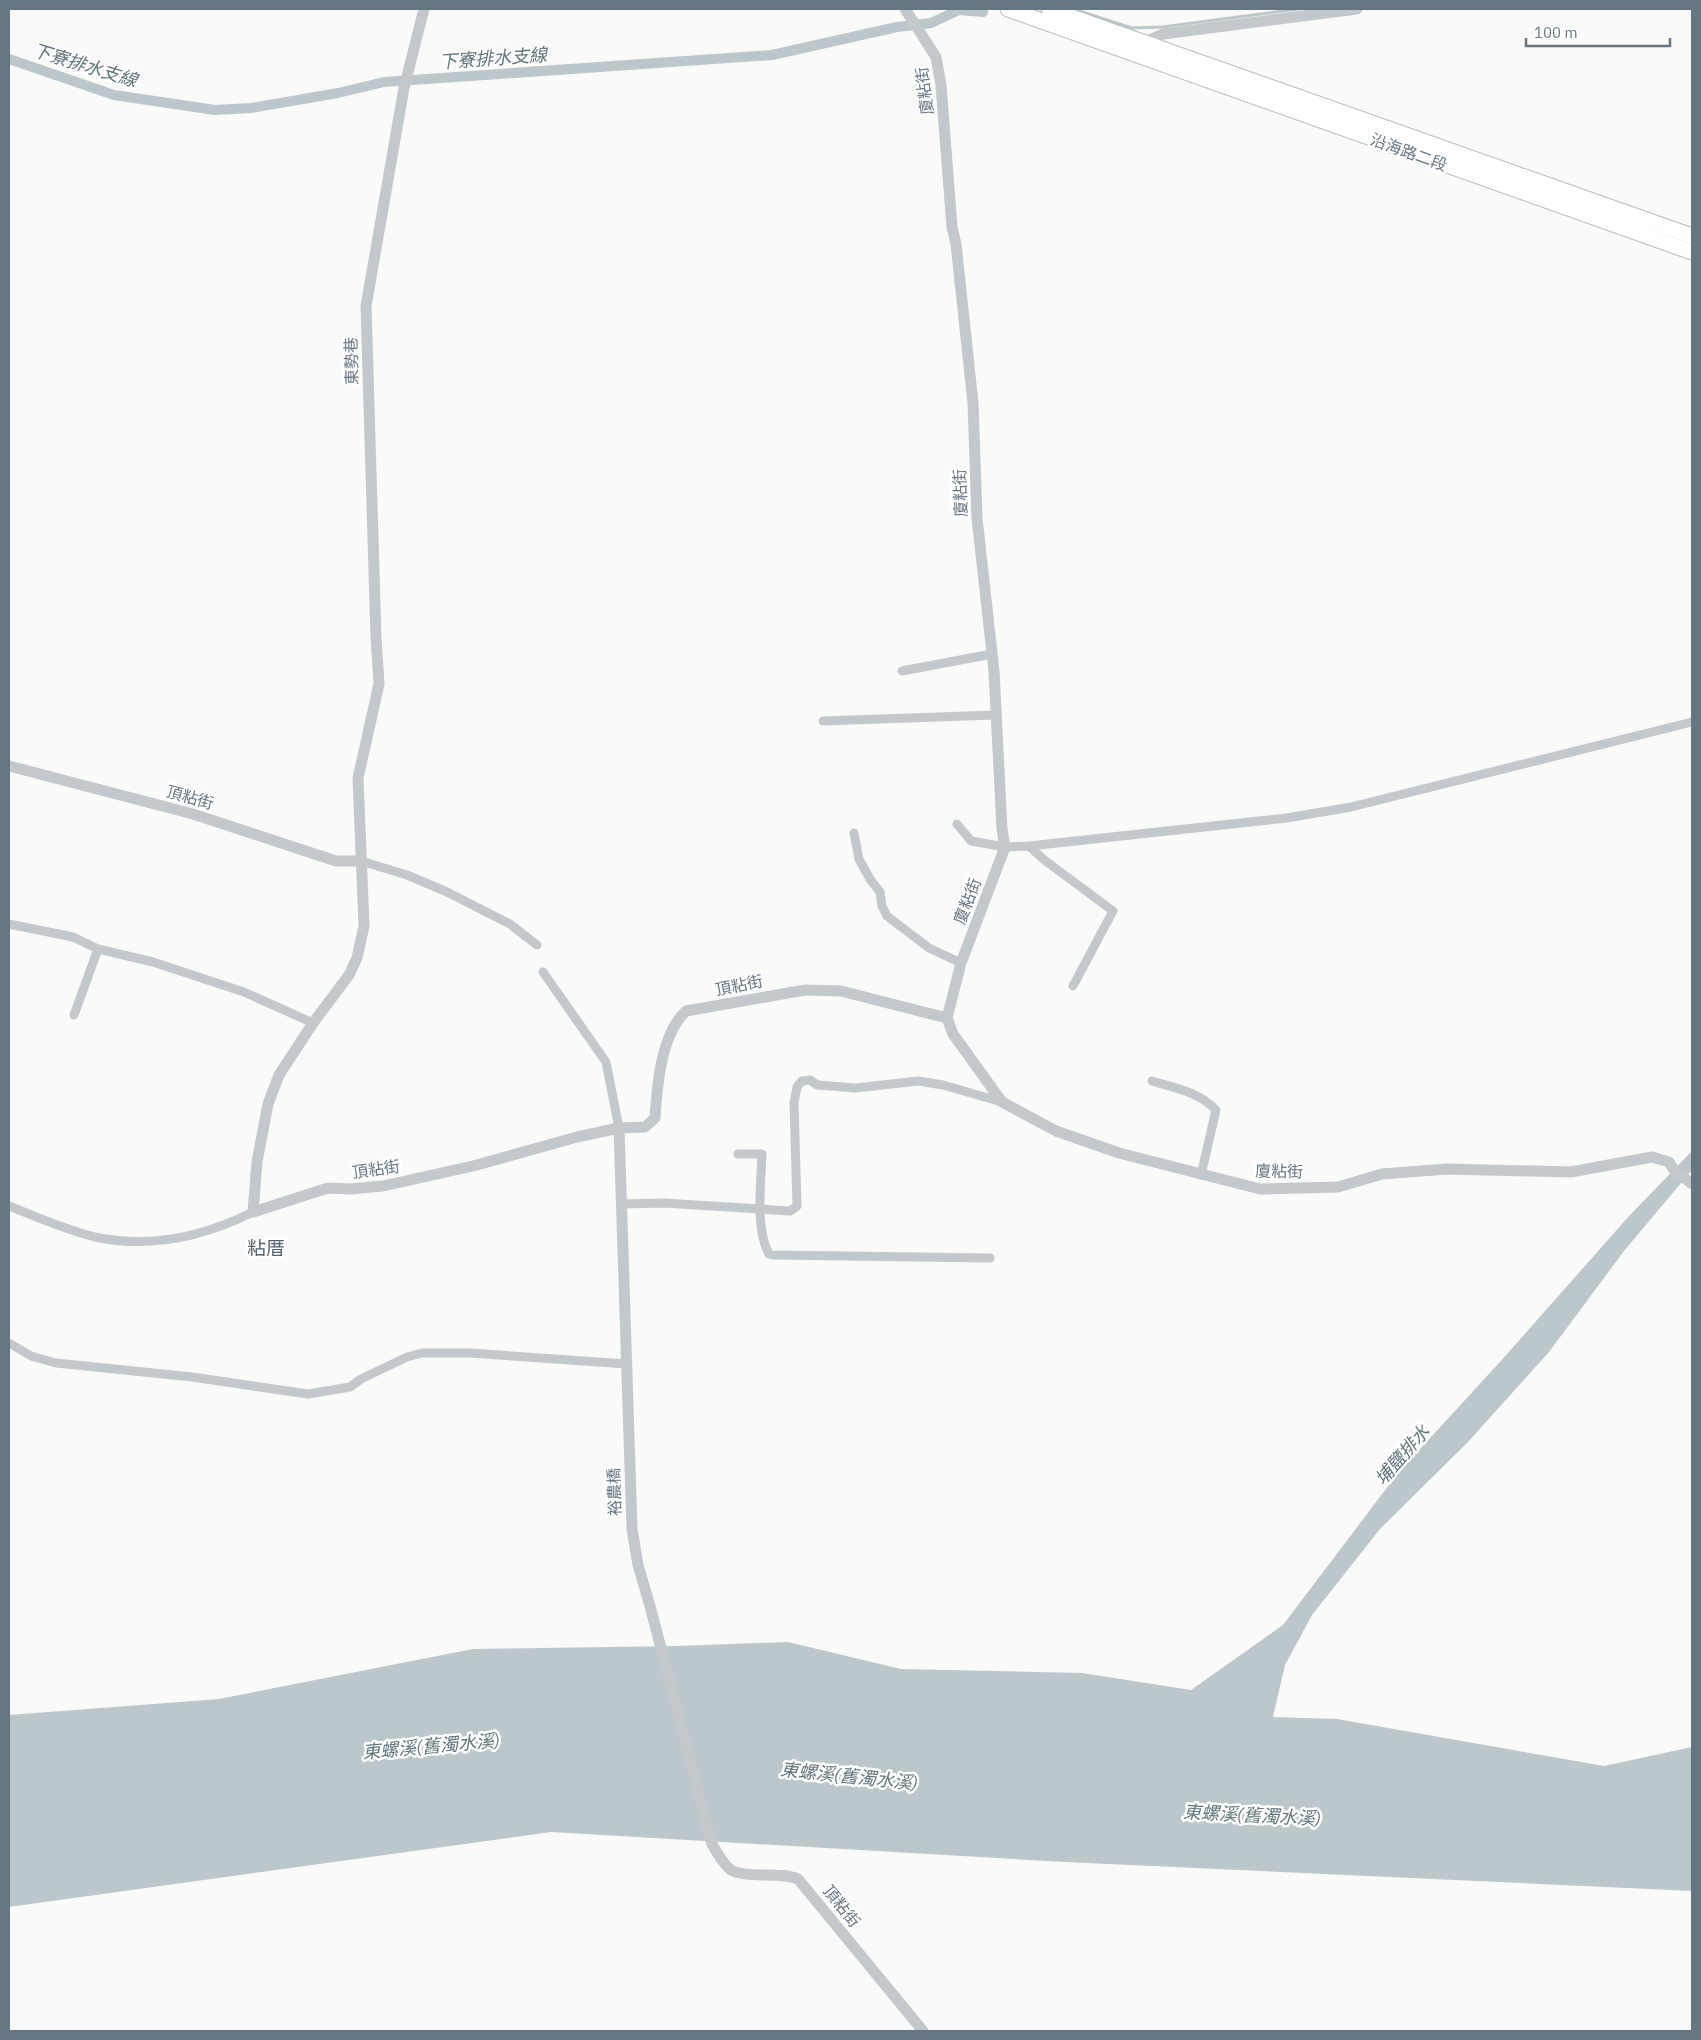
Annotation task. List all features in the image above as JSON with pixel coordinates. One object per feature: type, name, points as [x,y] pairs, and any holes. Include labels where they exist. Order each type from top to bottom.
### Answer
[{"type":"main road","name":"沿海路二段","points":[[1008,9],[1692,252]]},
{"type":"main road","name":"沿海路二段","points":[[1049,9],[1692,236]]},
{"type":"street","name":"東勢巷","points":[[361,861],[358,778],[380,684],[376,638],[366,306],[405,87],[424,9]]},
{"type":"street","points":[[1126,51],[1163,34],[1358,9]]},
{"type":"street","name":"廈粘街","points":[[908,13],[936,57],[941,85],[952,227],[973,403],[977,518],[992,654],[1002,829],[1005,847],[961,963],[947,1018],[953,1034],[1002,1102],[1056,1131],[1119,1153],[1260,1189],[1338,1187],[1382,1174],[1448,1169],[1571,1172],[1652,1157],[1669,1162],[1674,1170],[1692,1184]]},
{"type":"street","points":[[902,671],[992,654]]},
{"type":"street","points":[[823,721],[996,715]]},
{"type":"street","points":[[957,824],[971,841],[1005,847],[1287,818],[1352,807],[1692,722]]},
{"type":"street","name":"頂粘街","points":[[9,766],[193,814],[336,861],[361,861],[408,875],[445,891],[510,924],[537,944]]},
{"type":"street","points":[[854,833],[859,859],[880,892],[882,906],[887,916],[929,948],[961,963]]},
{"type":"street","points":[[1029,846],[1043,859],[1113,911],[1073,986]]},
{"type":"street","points":[[253,1212],[258,1162],[268,1104],[279,1076],[313,1023],[349,975],[357,958],[364,926],[361,861]]},
{"type":"street","points":[[9,924],[73,937],[98,949],[153,962],[244,992],[313,1023]]},
{"type":"street","points":[[74,1014],[98,949]]},
{"type":"street","points":[[543,972],[606,1062],[620,1128]]},
{"type":"street","name":"頂粘街","points":[[9,1206],[94,1237],[128,1242],[160,1242],[200,1234],[224,1227],[253,1212],[328,1188],[351,1189],[410,1180],[473,1166],[577,1137],[620,1128],[645,1127],[655,1118],[657,1084],[661,1060],[680,1017],[686,1011],[805,990],[841,991],[947,1018]]},
{"type":"street","points":[[622,1204],[682,1204],[790,1211],[797,1206],[794,1103],[797,1087],[802,1081],[810,1080],[818,1085],[856,1088],[918,1081],[943,1085],[1002,1102]]},
{"type":"street","points":[[1152,1082],[1191,1093],[1207,1102],[1216,1110],[1201,1175]]},
{"type":"street","name":"裕農橋","points":[[620,1128],[632,1529],[638,1566],[712,1844]]},
{"type":"street","points":[[738,1154],[762,1154],[760,1209],[764,1244],[769,1254],[990,1258]]},
{"type":"street","points":[[9,1343],[31,1356],[56,1363],[192,1377],[308,1394],[350,1387],[361,1379],[407,1357],[422,1353],[470,1353],[627,1364]]},
{"type":"street","name":"頂粘街","points":[[712,1844],[730,1869],[738,1872],[790,1876],[798,1879],[923,2031]]},
{"type":"water","name":"東螺溪(舊濁水溪)","points":[[1692,1151],[1692,1170],[1624,1251],[1549,1352],[1468,1442],[1380,1529],[1312,1615],[1285,1665],[1273,1717],[1337,1719],[1604,1766],[1692,1747],[1692,1891],[1065,1862],[551,1832],[9,1907],[9,1715],[219,1699],[473,1649],[677,1646],[788,1642],[901,1669],[1082,1673],[1191,1690],[1283,1625],[1398,1473],[1499,1363],[1630,1215]]},
{"type":"waterway","name":"下寮排水支線","points":[[983,12],[986,9]]},
{"type":"waterway","points":[[1073,9],[1132,28],[1162,27],[1299,9]]},
{"type":"waterway","name":"下寮排水支線","points":[[9,59],[114,95],[215,110],[251,108],[338,93],[384,82],[772,55],[897,27],[931,23],[959,10],[983,12]]},
{"type":"district","name":"粘厝","points":[[266,1248]]},
{"type":"water label","name":"埔鹽排水","points":[[1402,1455]]}]
